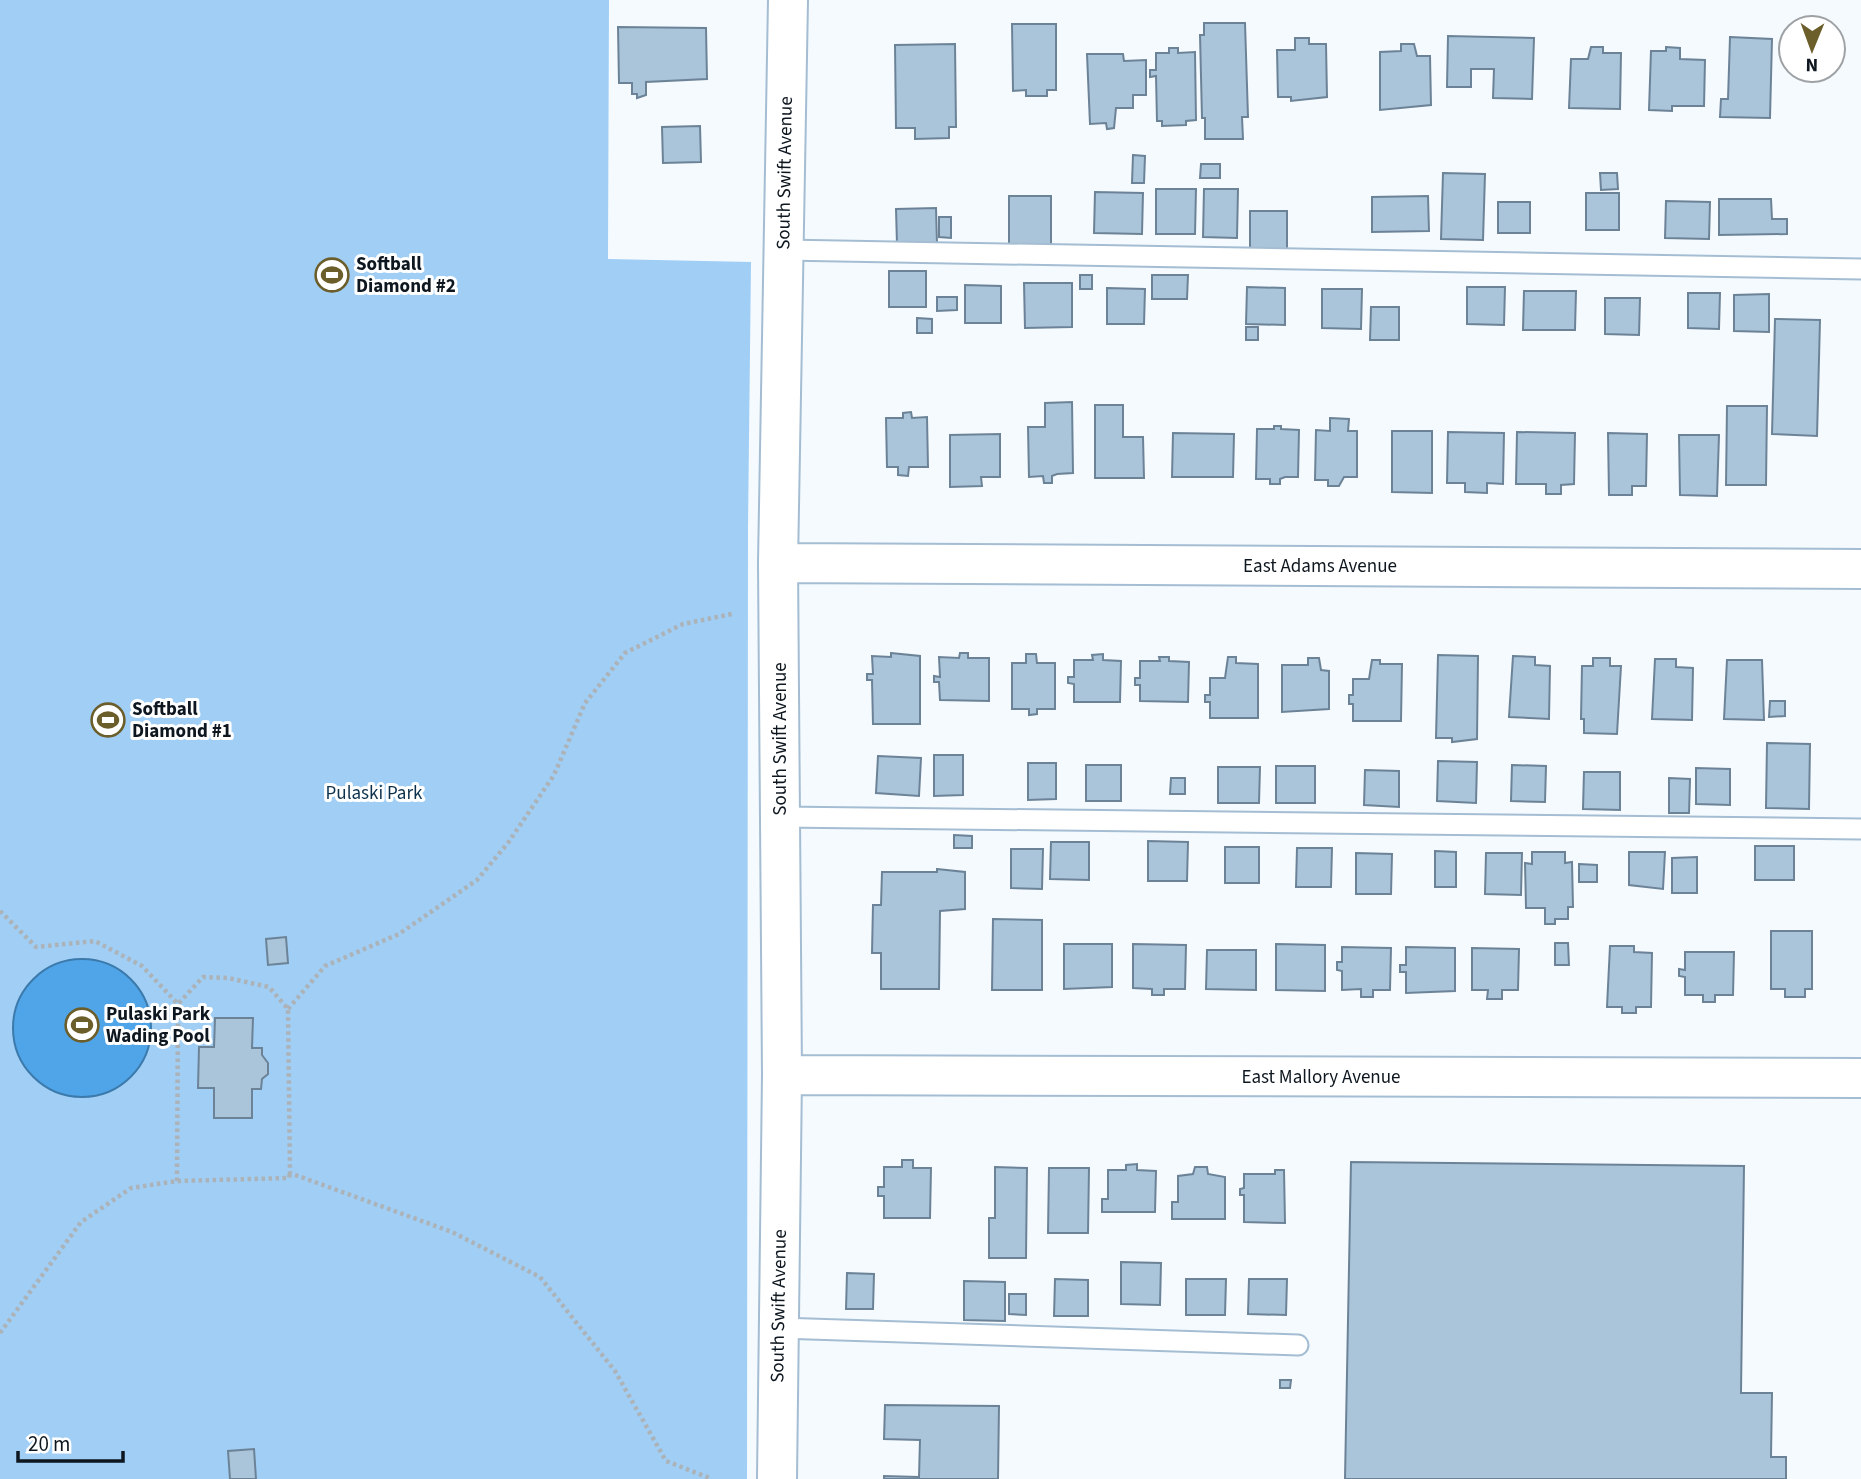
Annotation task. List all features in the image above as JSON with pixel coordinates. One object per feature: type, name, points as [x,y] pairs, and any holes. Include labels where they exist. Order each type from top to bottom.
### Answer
[{"type":"street","name":"South Swift Avenue","points":[[776,1479],[782,1075],[778,563],[788,0]]},
{"type":"street","name":"East Adams Avenue","points":[[778,563],[1861,569]]},
{"type":"street","name":"East Mallory Avenue","points":[[782,1075],[1861,1078]]},
{"type":"lane","points":[[783,250],[1861,269]]},
{"type":"lane","points":[[780,817],[1861,829]]},
{"type":"lane","points":[[779,1328],[1298,1345]]},
{"type":"path","points":[[288,1009],[326,966],[400,934],[477,880],[508,843],[554,775],[585,704],[625,653],[683,624],[732,614]]},
{"type":"path","points":[[0,911],[36,947],[95,941],[142,966],[178,1004]]},
{"type":"path","points":[[0,1333],[81,1222],[131,1188],[177,1181],[289,1178],[288,1009],[269,987],[228,978],[203,977],[178,1004],[177,1181]]},
{"type":"path","points":[[290,1173],[452,1232],[540,1277],[615,1371],[666,1461],[712,1479]]},
{"type":"green space","name":"Pulaski Park","points":[[0,0],[609,0],[608,259],[751,262],[748,527],[747,1479],[0,1479]]},
{"type":"water","name":"Pulaski Park Wading Pool","points":[[82,959],[108,964],[131,979],[146,1002],[151,1028],[146,1054],[131,1077],[108,1092],[82,1097],[56,1092],[33,1077],[18,1054],[13,1028],[18,1002],[33,979],[56,964]]},
{"type":"building","points":[[1204,23],[1245,23],[1248,117],[1242,117],[1243,139],[1205,139],[1200,35],[1204,35]]},
{"type":"building","points":[[1012,24],[1056,24],[1056,90],[1047,90],[1047,96],[1026,96],[1026,90],[1013,91]]},
{"type":"building","points":[[618,27],[706,28],[707,79],[646,82],[646,95],[637,98],[637,94],[632,94],[632,83],[619,83]]},
{"type":"building","points":[[1448,36],[1534,38],[1532,99],[1493,98],[1494,69],[1471,69],[1471,87],[1447,87]]},
{"type":"building","points":[[1730,37],[1772,39],[1770,118],[1720,117],[1721,99],[1728,99]]},
{"type":"building","points":[[1295,38],[1309,38],[1309,44],[1326,44],[1327,97],[1291,101],[1291,97],[1278,97],[1277,50],[1295,50]]},
{"type":"building","points":[[955,44],[956,127],[949,127],[949,138],[915,139],[915,128],[896,128],[895,45]]},
{"type":"building","points":[[1401,44],[1414,44],[1417,56],[1430,56],[1431,105],[1380,110],[1380,52],[1401,51]]},
{"type":"building","points":[[1591,47],[1603,47],[1603,53],[1621,53],[1620,109],[1569,108],[1571,59],[1588,59]]},
{"type":"building","points":[[1666,47],[1680,48],[1680,59],[1705,60],[1704,106],[1672,106],[1672,111],[1649,110],[1651,51],[1666,51]]},
{"type":"building","points":[[1169,48],[1178,48],[1178,53],[1195,52],[1196,120],[1186,121],[1186,125],[1162,126],[1162,121],[1157,121],[1156,76],[1150,77],[1150,70],[1156,70],[1156,53],[1169,53]]},
{"type":"building","points":[[1087,54],[1123,54],[1124,61],[1146,60],[1146,95],[1133,95],[1133,108],[1116,108],[1114,128],[1107,129],[1106,123],[1090,124]]},
{"type":"building","points":[[700,126],[701,162],[663,163],[662,127]]},
{"type":"building","points":[[1133,155],[1145,156],[1144,183],[1132,183]]},
{"type":"building","points":[[1201,164],[1220,164],[1220,178],[1200,178]]},
{"type":"building","points":[[1443,173],[1485,174],[1483,240],[1441,239]]},
{"type":"building","points":[[1600,173],[1617,173],[1618,189],[1601,190]]},
{"type":"building","points":[[1156,189],[1196,189],[1195,234],[1156,234]]},
{"type":"building","points":[[1204,189],[1238,189],[1237,238],[1203,237]]},
{"type":"building","points":[[1095,192],[1143,193],[1142,234],[1094,233]]},
{"type":"building","points":[[1586,193],[1619,193],[1619,230],[1586,230]]},
{"type":"building","points":[[1009,196],[1051,196],[1051,245],[1009,244]]},
{"type":"building","points":[[1428,196],[1429,231],[1372,232],[1372,197]]},
{"type":"building","points":[[1719,199],[1771,199],[1772,219],[1787,219],[1787,234],[1719,235]]},
{"type":"building","points":[[1666,201],[1710,202],[1709,239],[1665,238]]},
{"type":"building","points":[[1498,202],[1530,202],[1530,233],[1498,233]]},
{"type":"building","points":[[936,208],[937,244],[897,244],[896,209]]},
{"type":"building","points":[[1250,211],[1287,211],[1287,249],[1250,249]]},
{"type":"building","points":[[939,217],[951,217],[951,238],[939,237]]},
{"type":"building","points":[[889,271],[926,271],[926,307],[889,307]]},
{"type":"building","points":[[1080,275],[1092,275],[1092,289],[1080,289]]},
{"type":"building","points":[[1152,275],[1188,275],[1187,299],[1152,299]]},
{"type":"building","points":[[1024,283],[1072,283],[1072,327],[1025,328]]},
{"type":"building","points":[[965,285],[1001,286],[1001,323],[965,323]]},
{"type":"building","points":[[1247,287],[1285,288],[1285,325],[1246,324]]},
{"type":"building","points":[[1467,287],[1505,287],[1504,325],[1467,324]]},
{"type":"building","points":[[1107,288],[1145,289],[1144,324],[1107,324]]},
{"type":"building","points":[[1322,289],[1362,289],[1361,329],[1322,328]]},
{"type":"building","points":[[1524,291],[1576,291],[1575,330],[1523,330]]},
{"type":"building","points":[[1688,293],[1720,293],[1719,329],[1688,328]]},
{"type":"building","points":[[1769,294],[1769,332],[1734,331],[1734,295]]},
{"type":"building","points":[[937,297],[957,297],[957,310],[937,311]]},
{"type":"building","points":[[1605,298],[1640,298],[1639,335],[1605,334]]},
{"type":"building","points":[[1371,307],[1399,307],[1399,340],[1370,340]]},
{"type":"building","points":[[917,318],[932,319],[932,333],[917,333]]},
{"type":"building","points":[[1775,319],[1820,320],[1817,436],[1772,434]]},
{"type":"building","points":[[1246,327],[1258,327],[1258,340],[1246,340]]},
{"type":"building","points":[[1072,402],[1073,473],[1052,476],[1052,483],[1044,483],[1043,476],[1029,477],[1028,427],[1045,427],[1045,403]]},
{"type":"building","points":[[1095,405],[1123,405],[1123,437],[1143,437],[1144,478],[1095,478]]},
{"type":"building","points":[[1727,406],[1767,406],[1766,485],[1726,485]]},
{"type":"building","points":[[911,412],[912,418],[927,417],[928,467],[909,467],[908,476],[898,475],[898,467],[887,467],[886,418],[903,418],[903,413]]},
{"type":"building","points":[[1330,418],[1349,419],[1348,431],[1357,431],[1357,477],[1344,477],[1339,486],[1328,486],[1328,480],[1315,480],[1316,430],[1330,431]]},
{"type":"building","points":[[1274,426],[1299,430],[1298,477],[1285,477],[1280,479],[1280,484],[1270,484],[1270,479],[1256,479],[1257,429],[1274,429]]},
{"type":"building","points":[[1392,431],[1432,431],[1432,493],[1392,492]]},
{"type":"building","points":[[1448,432],[1504,433],[1503,484],[1487,483],[1487,493],[1465,492],[1465,483],[1447,483]]},
{"type":"building","points":[[1517,432],[1575,433],[1574,484],[1561,485],[1561,494],[1546,494],[1546,484],[1516,484]]},
{"type":"building","points":[[1173,433],[1234,434],[1233,477],[1172,477]]},
{"type":"building","points":[[1608,433],[1647,434],[1646,486],[1632,486],[1632,495],[1609,495]]},
{"type":"building","points":[[1000,434],[1000,477],[981,477],[982,486],[950,487],[950,435]]},
{"type":"building","points":[[1679,435],[1719,435],[1717,496],[1680,495]]},
{"type":"building","points":[[891,653],[920,656],[920,724],[873,724],[872,680],[867,680],[867,674],[873,674],[872,656],[891,657]]},
{"type":"building","points":[[960,653],[968,653],[968,658],[989,658],[989,701],[940,700],[939,682],[934,682],[934,676],[940,677],[939,657],[959,658]]},
{"type":"building","points":[[1026,654],[1036,654],[1037,663],[1055,663],[1055,709],[1037,709],[1037,714],[1029,715],[1029,709],[1012,709],[1012,663],[1026,663]]},
{"type":"building","points":[[1103,654],[1103,660],[1121,661],[1120,702],[1074,702],[1074,684],[1068,683],[1068,677],[1074,677],[1074,660],[1093,660],[1092,655]]},
{"type":"building","points":[[1438,655],[1478,656],[1477,739],[1452,742],[1452,738],[1436,738]]},
{"type":"building","points":[[1513,656],[1535,657],[1535,665],[1550,666],[1549,719],[1509,717]]},
{"type":"building","points":[[1159,657],[1169,657],[1169,661],[1189,662],[1188,702],[1140,701],[1140,685],[1135,685],[1135,678],[1140,678],[1140,661],[1160,661]]},
{"type":"building","points":[[1228,657],[1236,657],[1236,663],[1258,664],[1258,718],[1210,718],[1210,702],[1205,702],[1205,695],[1210,695],[1210,678],[1225,678]]},
{"type":"building","points":[[1308,658],[1319,658],[1321,670],[1329,671],[1329,709],[1282,712],[1282,665],[1308,665]]},
{"type":"building","points":[[1593,658],[1610,658],[1610,666],[1621,666],[1617,734],[1584,733],[1584,719],[1581,719],[1582,666],[1593,666]]},
{"type":"building","points":[[1655,659],[1676,659],[1676,667],[1693,668],[1692,720],[1652,719]]},
{"type":"building","points":[[1372,660],[1380,660],[1380,664],[1402,664],[1401,721],[1353,721],[1353,704],[1349,704],[1349,695],[1353,695],[1353,679],[1369,679]]},
{"type":"building","points":[[1727,660],[1762,660],[1764,720],[1724,719]]},
{"type":"building","points":[[1770,701],[1785,701],[1785,716],[1769,717]]},
{"type":"building","points":[[1767,743],[1810,744],[1809,809],[1766,808]]},
{"type":"building","points":[[934,755],[963,755],[963,795],[934,796]]},
{"type":"building","points":[[878,756],[921,758],[919,796],[876,793]]},
{"type":"building","points":[[1438,761],[1477,762],[1476,803],[1437,801]]},
{"type":"building","points":[[1028,763],[1056,763],[1056,799],[1028,800]]},
{"type":"building","points":[[1086,765],[1121,765],[1121,801],[1086,801]]},
{"type":"building","points":[[1512,765],[1546,766],[1545,802],[1511,801]]},
{"type":"building","points":[[1276,766],[1315,766],[1315,803],[1276,803]]},
{"type":"building","points":[[1218,767],[1260,767],[1259,803],[1218,803]]},
{"type":"building","points":[[1696,768],[1730,769],[1730,805],[1696,804]]},
{"type":"building","points":[[1365,770],[1399,771],[1399,807],[1364,805]]},
{"type":"building","points":[[1584,772],[1620,772],[1620,810],[1583,809]]},
{"type":"building","points":[[1171,778],[1185,778],[1185,794],[1170,794]]},
{"type":"building","points":[[1669,778],[1690,779],[1689,813],[1669,813]]},
{"type":"building","points":[[954,835],[972,836],[972,848],[954,848]]},
{"type":"building","points":[[1148,841],[1188,842],[1187,881],[1148,881]]},
{"type":"building","points":[[1051,842],[1089,842],[1089,880],[1050,879]]},
{"type":"building","points":[[1755,846],[1794,846],[1794,880],[1755,880]]},
{"type":"building","points":[[1225,847],[1259,847],[1259,883],[1225,883]]},
{"type":"building","points":[[1297,848],[1332,848],[1331,887],[1296,887]]},
{"type":"building","points":[[1011,849],[1043,849],[1042,889],[1011,888]]},
{"type":"building","points":[[1435,851],[1456,852],[1456,887],[1435,887]]},
{"type":"building","points":[[1532,852],[1565,852],[1565,863],[1572,862],[1573,907],[1568,907],[1568,919],[1555,919],[1555,924],[1545,924],[1545,908],[1526,908],[1525,863],[1532,864]]},
{"type":"building","points":[[1629,852],[1665,852],[1663,889],[1629,885]]},
{"type":"building","points":[[1356,853],[1392,854],[1391,894],[1356,894]]},
{"type":"building","points":[[1486,853],[1522,853],[1521,895],[1485,894]]},
{"type":"building","points":[[1697,857],[1697,893],[1672,893],[1672,858]]},
{"type":"building","points":[[1579,864],[1597,865],[1597,882],[1579,882]]},
{"type":"building","points":[[937,869],[965,872],[965,909],[940,911],[939,989],[881,989],[881,953],[872,953],[873,905],[881,905],[882,872],[937,872]]},
{"type":"building","points":[[993,919],[1042,920],[1042,990],[992,990]]},
{"type":"building","points":[[1771,931],[1812,931],[1812,989],[1805,989],[1805,997],[1785,997],[1785,989],[1771,989]]},
{"type":"building","points":[[286,937],[288,963],[268,965],[266,939]]},
{"type":"building","points":[[1555,943],[1568,943],[1569,965],[1555,965]]},
{"type":"building","points":[[1064,944],[1112,944],[1112,987],[1064,989]]},
{"type":"building","points":[[1133,944],[1186,945],[1185,989],[1164,989],[1164,995],[1152,995],[1152,989],[1133,988]]},
{"type":"building","points":[[1276,944],[1325,945],[1325,991],[1276,990]]},
{"type":"building","points":[[1610,946],[1634,946],[1634,952],[1652,953],[1651,1007],[1636,1007],[1636,1013],[1622,1013],[1622,1007],[1607,1007]]},
{"type":"building","points":[[1342,947],[1391,948],[1390,990],[1373,990],[1373,997],[1361,997],[1361,989],[1342,990],[1342,971],[1337,970],[1337,962],[1342,962]]},
{"type":"building","points":[[1406,947],[1455,948],[1455,991],[1406,993],[1406,972],[1400,972],[1400,965],[1406,965]]},
{"type":"building","points":[[1472,948],[1519,949],[1518,990],[1502,990],[1502,999],[1487,999],[1488,990],[1472,990]]},
{"type":"building","points":[[1207,950],[1256,950],[1256,990],[1206,989]]},
{"type":"building","points":[[1685,952],[1734,952],[1733,995],[1715,995],[1715,1002],[1703,1002],[1703,995],[1685,995],[1685,977],[1679,976],[1679,969],[1685,970]]},
{"type":"building","points":[[215,1018],[253,1018],[252,1048],[262,1048],[262,1055],[268,1063],[268,1074],[262,1079],[261,1089],[252,1089],[252,1118],[214,1118],[214,1088],[198,1088],[199,1047],[214,1047]]},
{"type":"building","points":[[902,1160],[913,1160],[913,1168],[931,1168],[930,1218],[884,1218],[884,1196],[878,1196],[878,1187],[884,1187],[884,1167],[902,1167]]},
{"type":"building","points":[[1351,1162],[1744,1166],[1741,1393],[1772,1393],[1771,1457],[1786,1457],[1786,1479],[1345,1479]]},
{"type":"building","points":[[1137,1164],[1137,1170],[1156,1171],[1155,1212],[1102,1212],[1102,1199],[1108,1199],[1108,1170],[1126,1170],[1126,1165]]},
{"type":"building","points":[[995,1167],[1027,1168],[1026,1258],[989,1258],[989,1218],[995,1218]]},
{"type":"building","points":[[1195,1167],[1207,1167],[1208,1174],[1225,1177],[1225,1219],[1172,1219],[1172,1202],[1178,1202],[1178,1176],[1193,1174]]},
{"type":"building","points":[[1049,1168],[1089,1168],[1088,1233],[1048,1233]]},
{"type":"building","points":[[1275,1170],[1284,1170],[1285,1223],[1244,1222],[1244,1195],[1240,1195],[1240,1189],[1244,1188],[1244,1174],[1275,1174]]},
{"type":"building","points":[[1121,1262],[1161,1263],[1160,1305],[1121,1304]]},
{"type":"building","points":[[847,1273],[874,1274],[873,1309],[846,1309]]},
{"type":"building","points":[[1055,1279],[1088,1280],[1088,1316],[1054,1316]]},
{"type":"building","points":[[1186,1279],[1226,1279],[1225,1315],[1186,1315]]},
{"type":"building","points":[[1249,1279],[1287,1279],[1286,1315],[1248,1314]]},
{"type":"building","points":[[964,1281],[1005,1282],[1005,1321],[964,1320]]},
{"type":"building","points":[[1009,1294],[1026,1294],[1026,1315],[1009,1314]]},
{"type":"building","points":[[1280,1380],[1291,1380],[1290,1388],[1280,1388]]},
{"type":"building","points":[[885,1405],[999,1406],[998,1479],[884,1479],[884,1476],[919,1477],[920,1440],[884,1439]]},
{"type":"building","points":[[254,1449],[256,1479],[230,1479],[228,1451]]},
{"type":"place","name":"Softball Diamond #2","points":[[332,275]]},
{"type":"place","name":"Softball Diamond #1","points":[[108,720]]},
{"type":"place","name":"Pulaski Park Wading Pool","points":[[82,1025]]}]
